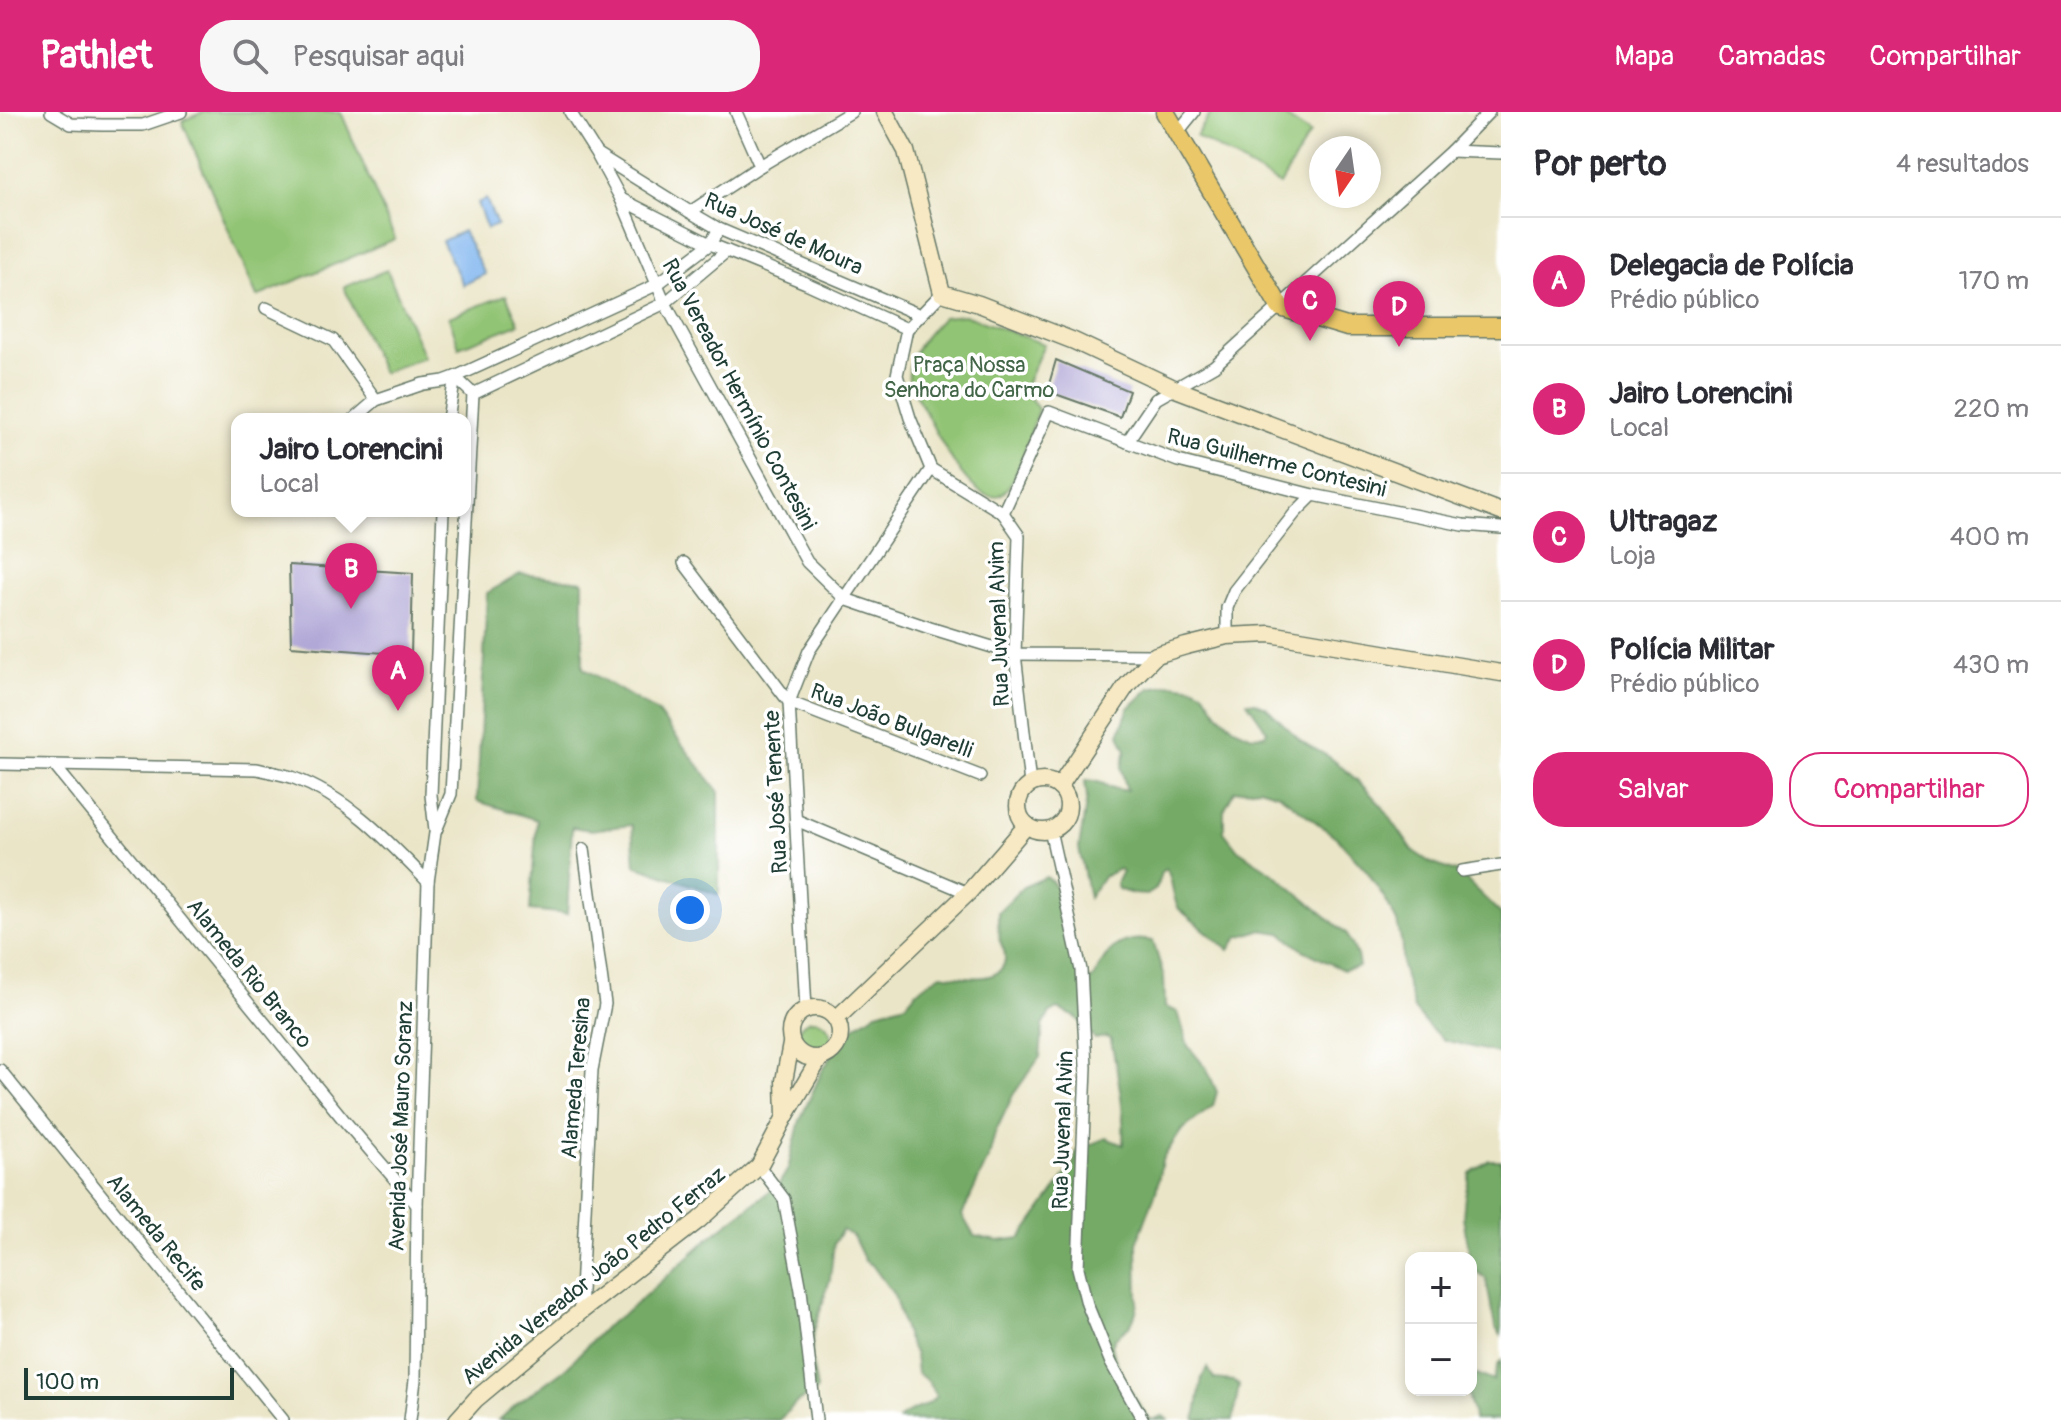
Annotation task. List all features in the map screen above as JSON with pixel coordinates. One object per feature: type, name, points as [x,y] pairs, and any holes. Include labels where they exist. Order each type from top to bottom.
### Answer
[{"type":"main road","points":[[885,112],[906,151],[942,293],[1074,341],[1176,389],[1501,512]]},
{"type":"main road","points":[[1165,112],[1280,307],[1347,327],[1501,327]]},
{"type":"main road","points":[[1059,787],[1127,685],[1156,655],[1227,636],[1270,634],[1501,673]]},
{"type":"main road","points":[[1046,780],[1059,787],[1069,804],[1068,812],[1058,827],[1033,829],[1021,819],[1018,804],[1024,789],[1046,780]]},
{"type":"main road","points":[[836,1019],[968,893],[1027,825]]},
{"type":"main road","points":[[806,1009],[822,1009],[836,1019],[839,1026],[838,1043],[828,1055],[820,1058],[803,1056],[791,1044],[789,1036],[798,1013],[806,1009]]},
{"type":"main road","name":"Avenida Vereador João Pedro Ferraz","points":[[785,1117],[784,1081],[791,1044]]},
{"type":"main road","name":"Avenida Vereador João Pedro Ferraz","points":[[457,1420],[476,1399],[580,1312],[699,1220],[759,1166],[820,1058]]},
{"type":"street","points":[[51,112],[71,124],[143,125],[181,112]]},
{"type":"street","name":"Rua Vereador Hermínio Contesini","points":[[570,112],[621,199],[665,303],[807,562],[845,599]]},
{"type":"street","points":[[736,112],[760,166]]},
{"type":"street","points":[[690,212],[851,112]]},
{"type":"street","points":[[1177,133],[1194,112]]},
{"type":"street","points":[[1127,442],[1156,399],[1214,366],[1451,151],[1489,112]]},
{"type":"street","points":[[1451,151],[1501,153]]},
{"type":"street","name":"Rua José de Moura","points":[[596,153],[719,229],[920,315]]},
{"type":"street","name":"Rua José de Moura","points":[[621,199],[710,244],[907,329]]},
{"type":"street","points":[[361,413],[376,400],[455,377],[656,285],[710,244],[719,229]]},
{"type":"street","points":[[455,377],[473,394],[665,303],[727,251]]},
{"type":"street","points":[[806,283],[814,269]]},
{"type":"street","points":[[942,293],[907,329],[897,375],[910,418],[931,469],[1003,513]]},
{"type":"street","points":[[266,308],[333,340],[376,400]]},
{"type":"street","points":[[449,413],[455,377]]},
{"type":"street","name":"Avenida José Mauro Soranz","points":[[471,430],[473,394]]},
{"type":"street","name":"Rua Guilherme Contesini","points":[[1003,513],[1049,412],[1178,461],[1313,495],[1463,525],[1501,528]]},
{"type":"street","name":"Rua José Tenente","points":[[806,1009],[789,702],[809,651],[931,469]]},
{"type":"street","points":[[1227,636],[1227,608],[1234,591],[1295,513],[1313,495]]},
{"type":"street","name":"Rua Juvenal Alvim","points":[[1003,513],[1019,536],[1015,654],[1030,784]]},
{"type":"street","name":"Avenida José Mauro Soranz","points":[[410,1420],[415,1380],[417,1205],[428,882],[435,833],[431,795],[443,517]]},
{"type":"street","name":"Avenida José Mauro Soranz","points":[[435,833],[451,794],[466,517]]},
{"type":"street","points":[[684,563],[789,702]]},
{"type":"street","points":[[845,599],[1015,654],[1156,655]]},
{"type":"street","name":"Rua João Bulgarelli","points":[[789,702],[980,776]]},
{"type":"street","points":[[0,764],[257,769],[294,778],[333,797],[373,824],[428,882]]},
{"type":"street","name":"Alameda Rio Branco","points":[[54,765],[417,1205]]},
{"type":"street","points":[[796,820],[968,893]]},
{"type":"street","name":"Rua Juvenal Alvin","points":[[1050,830],[1081,970],[1086,1067],[1078,1268],[1087,1304],[1111,1363],[1143,1420]]},
{"type":"street","name":"Alameda Teresina","points":[[580,1312],[592,1070],[605,1004],[584,849]]},
{"type":"street","points":[[1462,871],[1501,865]]},
{"type":"street","name":"Alameda Recife","points":[[1,1073],[283,1420]]},
{"type":"street","points":[[759,1166],[784,1199],[801,1290],[816,1420]]},
{"type":"green space","points":[[203,112],[341,112],[395,239],[257,297],[182,121]]},
{"type":"green space","points":[[1212,112],[1278,112],[1310,133],[1280,185],[1196,136]]},
{"type":"green space","points":[[387,270],[424,357],[382,373],[344,287]]},
{"type":"green space","points":[[506,295],[519,324],[459,347],[449,317]]},
{"type":"green space","name":"Praça Nossa Senhora do Carmo","points":[[964,315],[1044,344],[1024,389],[1038,409],[1028,441],[1008,487],[1003,493],[992,496],[981,492],[958,468],[909,380],[914,353],[924,338],[943,317]]},
{"type":"green space","points":[[520,574],[583,581],[583,668],[657,712],[719,792],[719,895],[635,865],[632,825],[590,830],[572,827],[567,914],[530,910],[537,820],[477,801],[487,593]]},
{"type":"green space","points":[[1172,684],[1195,687],[1204,692],[1218,713],[1234,728],[1252,736],[1265,735],[1267,731],[1247,702],[1266,707],[1301,741],[1331,758],[1358,781],[1382,806],[1413,851],[1431,863],[1459,873],[1501,914],[1501,1054],[1444,1040],[1428,1026],[1414,1009],[1402,966],[1402,944],[1397,922],[1387,902],[1367,871],[1337,838],[1279,794],[1259,788],[1234,791],[1224,810],[1224,832],[1238,850],[1276,875],[1347,934],[1359,967],[1343,970],[1303,950],[1281,933],[1260,930],[1238,937],[1229,950],[1179,909],[1166,868],[1161,872],[1156,889],[1147,895],[1118,889],[1116,883],[1122,871],[1119,869],[1103,877],[1089,898],[1079,848],[1087,797],[1085,781],[1127,790],[1121,769],[1126,750],[1119,734],[1129,708],[1150,688]]},
{"type":"green space","points":[[1046,877],[1054,883],[1064,906],[1077,960],[1089,980],[1094,978],[1104,959],[1116,946],[1131,940],[1153,941],[1164,977],[1165,1007],[1178,1012],[1188,1046],[1207,1069],[1217,1092],[1213,1106],[1181,1131],[1162,1160],[1156,1192],[1137,1243],[1138,1303],[1135,1315],[1130,1326],[1115,1338],[1112,1345],[1127,1385],[1152,1420],[898,1420],[928,1404],[936,1396],[928,1381],[917,1373],[915,1355],[894,1295],[872,1265],[865,1261],[853,1236],[842,1230],[834,1243],[830,1279],[814,1331],[811,1357],[817,1390],[796,1403],[779,1420],[499,1420],[566,1368],[605,1327],[629,1310],[714,1234],[779,1184],[788,1169],[800,1120],[822,1071],[839,1044],[856,1026],[877,1012],[906,1004],[916,992],[941,974],[980,977],[998,972],[1005,956],[999,937],[998,912],[1023,887]],"holes":[[[1058,1009],[1076,1017],[1095,1039],[1106,1037],[1111,1040],[1122,1105],[1123,1145],[1106,1138],[1077,1150],[1073,1165],[1021,1238],[998,1241],[974,1236],[962,1215],[1013,1095],[1040,1057],[1043,1026],[1049,1014]]]},
{"type":"green space","points":[[814,1020],[826,1025],[831,1037],[826,1049],[814,1054],[802,1049],[797,1037],[802,1025]]},
{"type":"green space","points":[[1489,1160],[1501,1160],[1501,1335],[1495,1327],[1486,1279],[1477,1272],[1477,1252],[1469,1252],[1463,1217],[1470,1173]]},
{"type":"green space","points":[[1501,1361],[1501,1420],[1474,1420],[1469,1396],[1477,1396],[1477,1374],[1493,1381]]},
{"type":"green space","points":[[1208,1368],[1214,1379],[1233,1381],[1239,1385],[1233,1420],[1195,1420],[1202,1377]]},
{"type":"water","points":[[486,199],[497,225],[487,229],[477,203]]},
{"type":"water","points":[[463,231],[485,274],[463,285],[442,241]]},
{"type":"building","points":[[1056,360],[1129,391],[1120,417],[1047,391]]},
{"type":"building","points":[[289,565],[413,573],[411,655],[291,646]]},
{"type":"place","name":"Ultragaz","points":[[1310,341]]},
{"type":"place","name":"Polícia Militar","points":[[1399,347]]},
{"type":"place","name":"Jairo Lorencini","points":[[351,609]]},
{"type":"place","name":"Delegacia de Polícia","points":[[398,711]]}]
